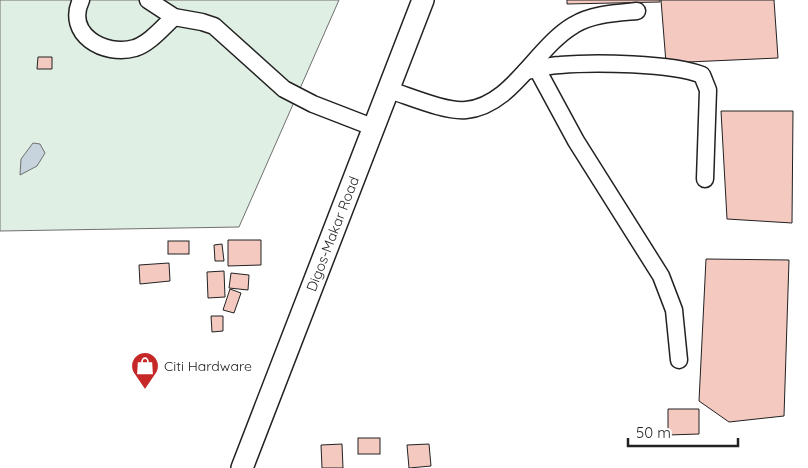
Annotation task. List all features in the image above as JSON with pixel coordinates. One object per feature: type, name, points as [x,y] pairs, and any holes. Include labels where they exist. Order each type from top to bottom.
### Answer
[{"type":"main road","name":"Digos-Makar Road","points":[[242,468],[423,0]]},
{"type":"street","points":[[81,0],[77,18],[81,31],[88,40],[100,46],[119,50],[134,48],[146,43],[174,17]]},
{"type":"street","points":[[148,0],[174,17],[214,26],[284,89],[313,104],[375,128]]},
{"type":"street","points":[[389,90],[448,108],[470,110],[488,105],[530,70],[573,25],[587,19],[637,11]]},
{"type":"street","points":[[530,70],[559,64],[612,64],[686,69],[702,75],[708,90],[705,179]]},
{"type":"street","points":[[530,70],[661,276],[674,310],[679,360]]},
{"type":"green space","points":[[0,0],[339,0],[239,227],[0,231]]},
{"type":"shaded area","points":[[33,143],[40,144],[45,153],[37,166],[20,175],[21,159]]},
{"type":"building","points":[[567,0],[660,0],[660,2],[567,4]]},
{"type":"building","points":[[661,0],[774,0],[778,58],[666,63]]},
{"type":"building","points":[[38,57],[52,57],[52,69],[37,69]]},
{"type":"building","points":[[721,111],[793,111],[792,223],[727,219]]},
{"type":"building","points":[[228,240],[261,240],[261,265],[228,266]]},
{"type":"building","points":[[168,241],[189,241],[189,254],[168,254]]},
{"type":"building","points":[[222,244],[224,261],[215,261],[214,245]]},
{"type":"building","points":[[706,259],[789,260],[784,416],[729,422],[699,401]]},
{"type":"building","points":[[169,263],[170,281],[140,284],[139,265]]},
{"type":"building","points":[[224,271],[225,297],[208,298],[207,272]]},
{"type":"building","points":[[231,273],[249,275],[248,290],[229,288]]},
{"type":"building","points":[[230,289],[241,293],[234,313],[223,310]]},
{"type":"building","points":[[211,316],[223,316],[223,331],[212,332]]},
{"type":"building","points":[[668,409],[699,409],[699,434],[668,435]]},
{"type":"building","points":[[358,438],[380,438],[380,454],[358,454]]},
{"type":"building","points":[[342,444],[343,468],[322,468],[321,445]]},
{"type":"building","points":[[429,444],[431,466],[409,468],[407,445]]},
{"type":"place","name":"Citi Hardware","points":[[145,390]]}]
